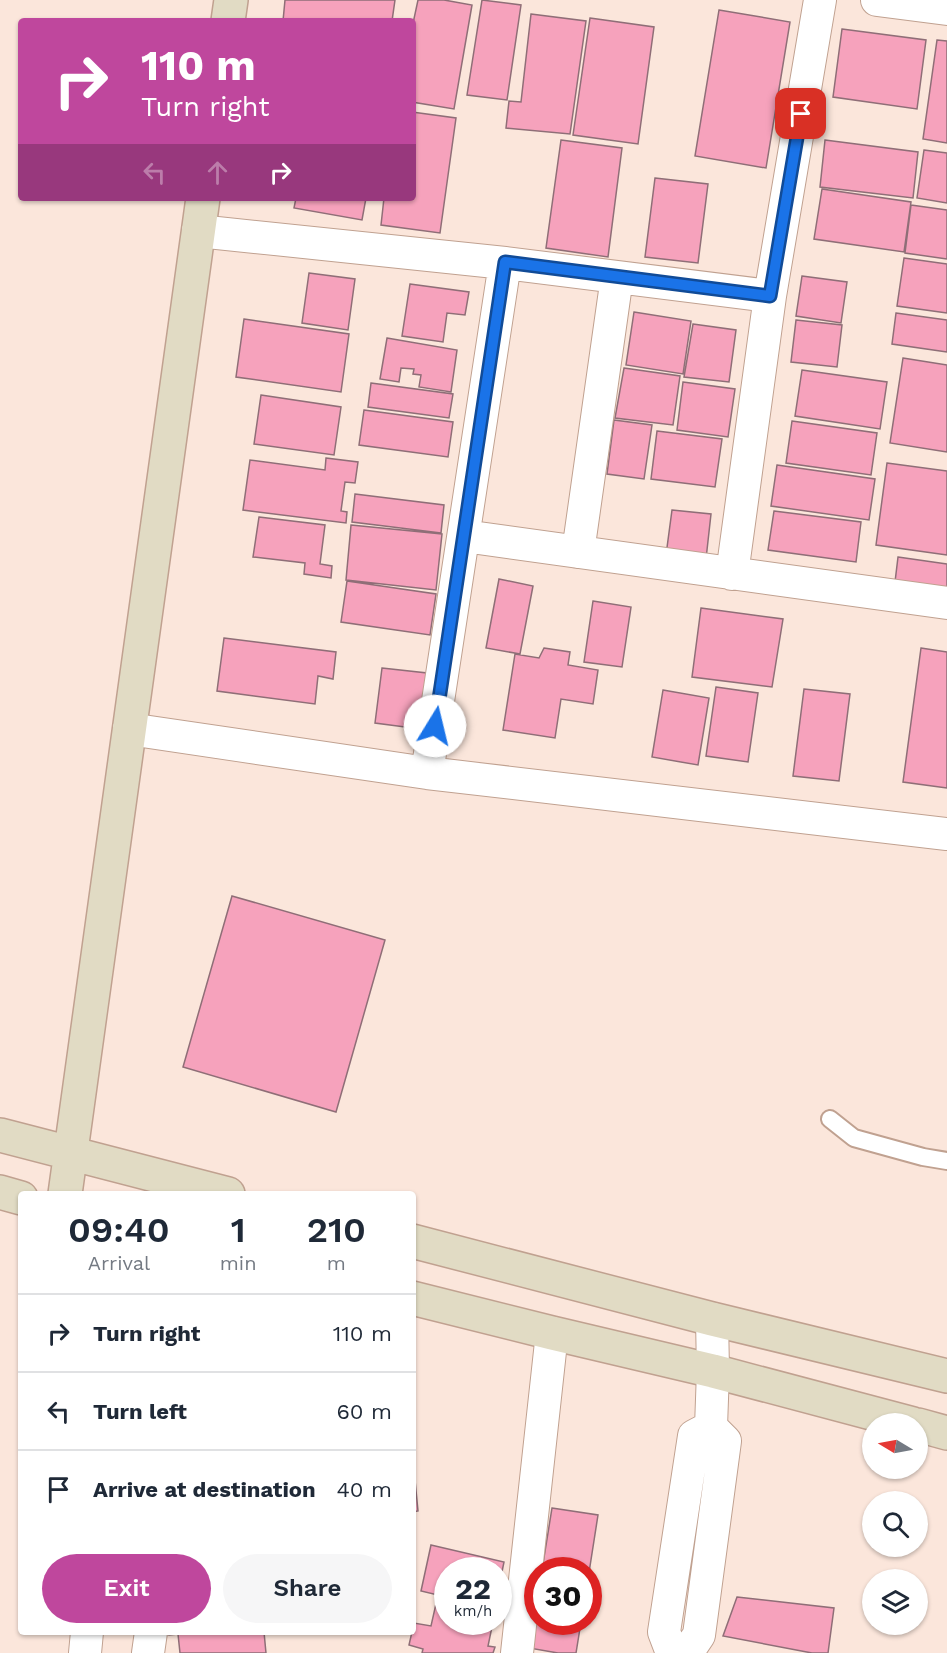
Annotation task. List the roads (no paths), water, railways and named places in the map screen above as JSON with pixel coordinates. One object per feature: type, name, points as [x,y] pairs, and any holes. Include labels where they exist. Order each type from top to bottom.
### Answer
[{"type":"street","points":[[228,18],[231,0]]},
{"type":"street","points":[[732,574],[770,296],[820,0]]},
{"type":"street","points":[[877,0],[947,9]]},
{"type":"street","points":[[64,1191],[203,201]]},
{"type":"street","points":[[198,231],[505,262],[770,296]]},
{"type":"street","points":[[427,773],[505,262]]},
{"type":"street","points":[[578,552],[617,277]]},
{"type":"street","points":[[464,536],[947,603]]},
{"type":"street","points":[[129,729],[427,773],[947,834]]},
{"type":"street","points":[[0,1135],[216,1191]]},
{"type":"street","points":[[0,1192],[18,1197]]},
{"type":"street","points":[[416,1242],[712,1319],[947,1376]]},
{"type":"street","points":[[416,1299],[552,1334],[713,1371],[871,1413]]},
{"type":"street","points":[[687,1653],[699,1635],[725,1441],[711,1427],[712,1319]]},
{"type":"street","points":[[517,1653],[552,1334]]},
{"type":"street","points":[[672,1653],[664,1632],[694,1436],[711,1427]]},
{"type":"street","points":[[928,1427],[947,1432]]},
{"type":"street","points":[[85,1653],[87,1635]]},
{"type":"street","points":[[148,1653],[151,1635]]},
{"type":"lane","points":[[830,1119],[854,1138],[923,1157],[947,1161]]}]
